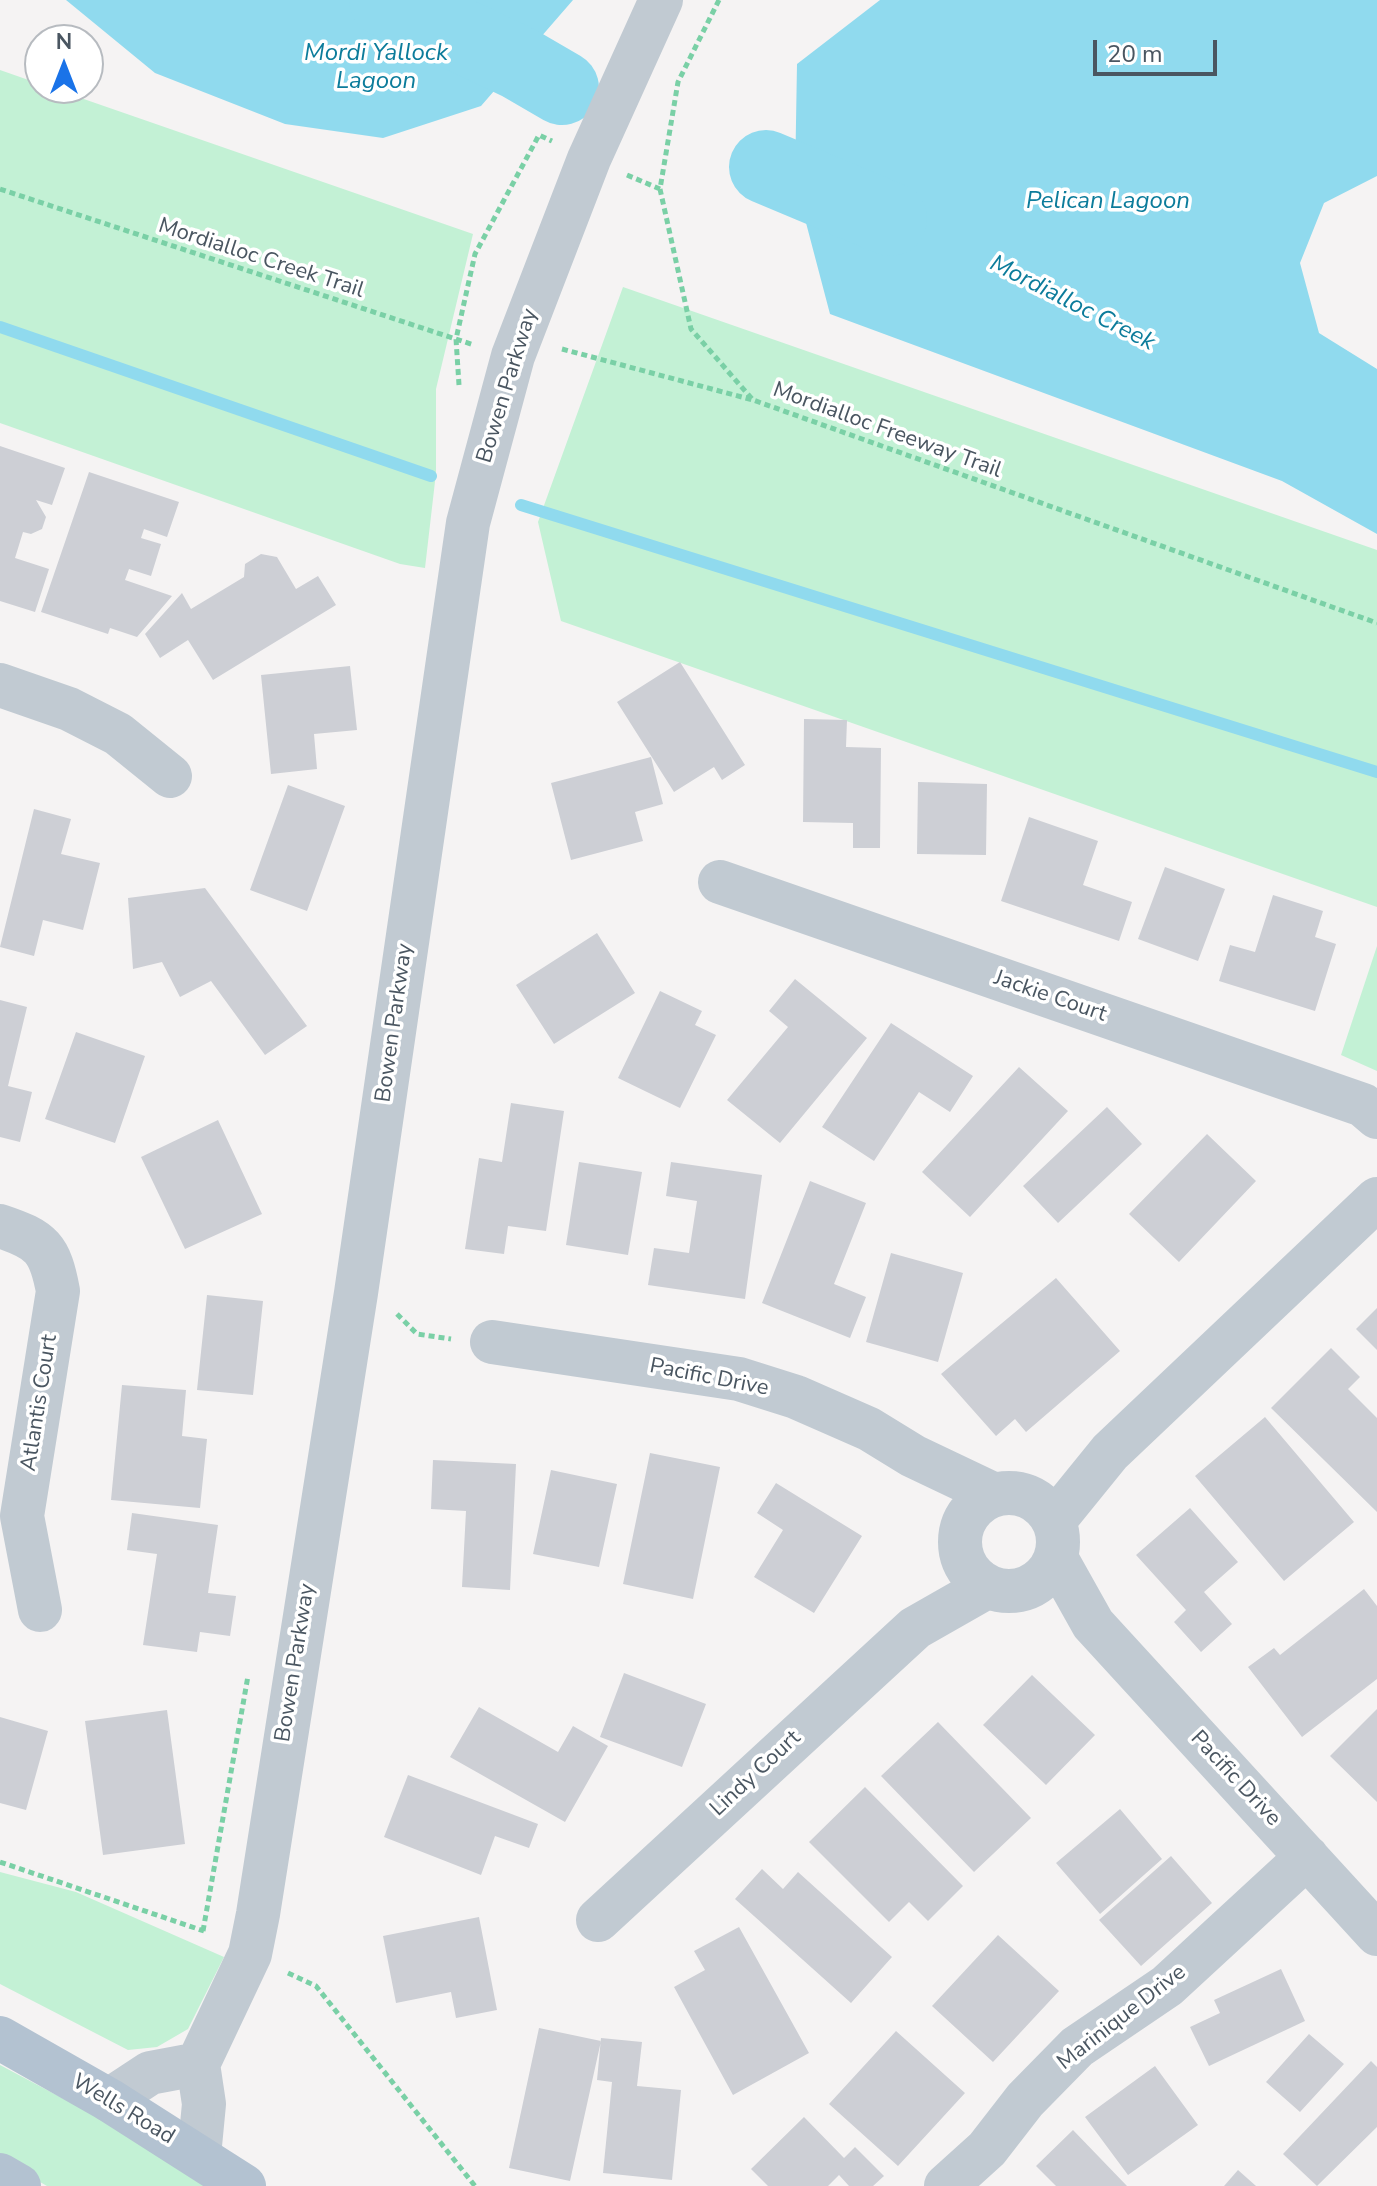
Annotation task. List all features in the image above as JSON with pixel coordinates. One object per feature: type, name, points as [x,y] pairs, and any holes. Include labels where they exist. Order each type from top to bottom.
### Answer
[{"type":"main road","name":"Wells Road","points":[[0,2038],[109,2100],[244,2186]]},
{"type":"main road","points":[[0,2175],[19,2186]]},
{"type":"street","name":"Bowen Parkway","points":[[198,2064],[250,1954],[356,1293],[468,523],[513,356],[589,159],[661,0]]},
{"type":"street","points":[[0,685],[69,709],[118,734],[170,776]]},
{"type":"street","name":"Jackie Court","points":[[720,882],[1363,1105],[1377,1117]]},
{"type":"street","points":[[1010,1540],[1110,1452],[1377,1199]]},
{"type":"street","name":"Atlantis Court","points":[[0,1226],[32,1237],[52,1257],[58,1291],[22,1516],[40,1610]]},
{"type":"street","name":"Pacific Drive","points":[[492,1342],[739,1379],[796,1397],[869,1429],[913,1456],[1010,1540],[1093,1624],[1307,1857],[1371,1914]]},
{"type":"street","name":"Lindy Court","points":[[598,1920],[1010,1540]]},
{"type":"street","name":"Marinique Drive","points":[[946,2186],[987,2149],[1025,2100],[1077,2047],[1167,1986],[1307,1857]]},
{"type":"street","points":[[109,2100],[150,2073],[198,2064],[204,2104],[199,2156]]},
{"type":"path","name":"Mordialloc Freeway Trail","points":[[719,0],[678,82],[660,189],[691,329],[753,400],[1377,623]]},
{"type":"path","name":"Mordialloc Creek Trail","points":[[0,189],[513,356]]},
{"type":"path","points":[[513,356],[565,348],[753,400]]},
{"type":"path","points":[[356,1293],[383,1299],[417,1334],[492,1342]]},
{"type":"path","points":[[0,1862],[203,1931],[316,1986],[475,2186]]},
{"type":"green space","points":[[0,70],[24,78],[24,104],[98,104],[473,234],[436,389],[436,473],[425,568],[400,564],[0,423]]},
{"type":"green space","points":[[623,287],[1377,550],[1377,907],[561,621],[538,522]]},
{"type":"green space","points":[[1377,946],[1377,1071],[1341,1055]]},
{"type":"green space","points":[[0,1872],[76,1892],[224,1957],[188,2029],[157,2047],[128,2050],[0,1984]]},
{"type":"green space","points":[[0,2065],[96,2116],[209,2186],[47,2186],[0,2159]]},
{"type":"water","name":"Mordi Yallock Lagoon","points":[[66,0],[573,0],[481,106],[383,138],[285,124],[155,73],[104,31],[104,24],[95,24]]},
{"type":"water","name":"Pelican Lagoon","points":[[880,0],[1377,0],[1377,176],[1324,203],[1300,263],[1319,333],[1377,369],[1377,534],[1282,481],[830,314],[795,181],[797,64]]},
{"type":"building","points":[[0,446],[65,468],[52,505],[36,500],[46,517],[42,529],[31,534],[23,532],[15,558],[49,569],[35,612],[0,601]]},
{"type":"building","points":[[89,472],[179,502],[167,537],[144,529],[141,538],[161,544],[151,576],[129,569],[125,580],[172,596],[137,637],[110,628],[108,634],[41,612]]},
{"type":"building","points":[[261,554],[277,557],[296,589],[318,576],[336,605],[213,680],[188,640],[160,658],[145,634],[182,593],[191,609],[244,577],[245,564]]},
{"type":"building","points":[[680,662],[745,765],[722,780],[714,767],[674,792],[617,702]]},
{"type":"building","points":[[350,666],[357,730],[314,734],[317,769],[271,774],[261,675]]},
{"type":"building","points":[[804,719],[847,720],[846,747],[881,748],[880,848],[853,848],[853,823],[803,822]]},
{"type":"building","points":[[651,757],[663,804],[635,812],[643,841],[571,860],[551,783]]},
{"type":"building","points":[[918,782],[987,784],[986,855],[917,854]]},
{"type":"building","points":[[288,785],[345,806],[307,911],[250,890]]},
{"type":"building","points":[[34,809],[71,819],[61,854],[100,863],[83,930],[43,920],[34,956],[0,947]]},
{"type":"building","points":[[1029,817],[1098,841],[1083,885],[1132,902],[1119,941],[1001,901]]},
{"type":"building","points":[[1165,867],[1225,889],[1198,961],[1138,939]]},
{"type":"building","points":[[205,888],[307,1026],[265,1055],[211,981],[180,997],[162,962],[133,969],[128,898]]},
{"type":"building","points":[[1273,895],[1323,911],[1315,937],[1336,944],[1315,1011],[1219,981],[1230,945],[1255,952]]},
{"type":"building","points":[[597,933],[635,993],[554,1044],[516,985]]},
{"type":"building","points":[[795,979],[867,1038],[780,1143],[727,1100],[788,1027],[769,1011]]},
{"type":"building","points":[[660,991],[702,1011],[695,1025],[716,1035],[680,1108],[618,1078]]},
{"type":"building","points":[[0,1000],[27,1007],[8,1086],[32,1092],[20,1142],[0,1137]]},
{"type":"building","points":[[891,1023],[973,1076],[950,1112],[919,1092],[874,1161],[822,1127]]},
{"type":"building","points":[[76,1032],[145,1056],[115,1143],[45,1119]]},
{"type":"building","points":[[1019,1067],[1068,1111],[970,1217],[922,1172]]},
{"type":"building","points":[[511,1103],[564,1111],[546,1231],[508,1226],[504,1254],[465,1249],[479,1158],[502,1162]]},
{"type":"building","points":[[1107,1107],[1142,1144],[1058,1223],[1023,1186]]},
{"type":"building","points":[[218,1120],[262,1214],[185,1249],[141,1157]]},
{"type":"building","points":[[1207,1134],[1256,1181],[1179,1262],[1129,1214]]},
{"type":"building","points":[[579,1162],[642,1172],[628,1255],[566,1245]]},
{"type":"building","points":[[671,1162],[762,1175],[745,1299],[648,1285],[654,1248],[689,1253],[697,1201],[666,1196]]},
{"type":"building","points":[[810,1181],[866,1203],[834,1284],[866,1297],[850,1338],[762,1303]]},
{"type":"building","points":[[891,1253],[963,1273],[938,1362],[866,1342]]},
{"type":"building","points":[[1056,1278],[1120,1351],[1026,1432],[1015,1419],[996,1436],[941,1374]]},
{"type":"building","points":[[207,1295],[263,1301],[253,1395],[197,1390]]},
{"type":"building","points":[[1377,1308],[1377,1350],[1356,1329]]},
{"type":"building","points":[[1331,1348],[1360,1377],[1348,1389],[1377,1418],[1377,1512],[1271,1408]]},
{"type":"building","points":[[122,1385],[186,1390],[182,1436],[207,1439],[200,1508],[111,1500]]},
{"type":"building","points":[[1265,1417],[1354,1522],[1284,1581],[1195,1476]]},
{"type":"building","points":[[650,1453],[720,1467],[693,1599],[623,1584]]},
{"type":"building","points":[[433,1460],[516,1464],[510,1590],[462,1587],[466,1511],[431,1509]]},
{"type":"building","points":[[551,1470],[617,1484],[599,1567],[533,1554]]},
{"type":"building","points":[[776,1483],[862,1536],[814,1613],[754,1577],[783,1530],[757,1513]]},
{"type":"building","points":[[1190,1508],[1238,1562],[1204,1592],[1232,1624],[1201,1652],[1174,1622],[1186,1610],[1136,1555]]},
{"type":"building","points":[[132,1513],[218,1525],[208,1593],[236,1596],[230,1636],[200,1632],[197,1652],[143,1645],[157,1554],[127,1550]]},
{"type":"building","points":[[1364,1589],[1377,1606],[1377,1679],[1302,1737],[1248,1667],[1274,1648],[1280,1655]]},
{"type":"building","points":[[624,1673],[706,1704],[682,1767],[600,1737]]},
{"type":"building","points":[[1032,1675],[1095,1735],[1046,1785],[983,1725]]},
{"type":"building","points":[[479,1707],[558,1752],[573,1726],[608,1746],[565,1822],[450,1757]]},
{"type":"building","points":[[1377,1709],[1377,1802],[1330,1756]]},
{"type":"building","points":[[167,1710],[185,1844],[103,1855],[85,1721]]},
{"type":"building","points":[[0,1717],[48,1731],[26,1810],[0,1803]]},
{"type":"building","points":[[938,1722],[1031,1818],[974,1872],[881,1776]]},
{"type":"building","points":[[408,1775],[538,1824],[529,1848],[495,1836],[481,1875],[384,1837]]},
{"type":"building","points":[[865,1787],[963,1886],[928,1921],[909,1902],[889,1922],[809,1842]]},
{"type":"building","points":[[1120,1809],[1162,1859],[1100,1914],[1056,1863]]},
{"type":"building","points":[[1171,1856],[1212,1903],[1141,1966],[1099,1920]]},
{"type":"building","points":[[762,1869],[783,1889],[798,1872],[892,1957],[851,2003],[735,1899]]},
{"type":"building","points":[[479,1917],[497,2010],[456,2018],[451,1992],[396,2003],[383,1936]]},
{"type":"building","points":[[739,1927],[809,2053],[733,2095],[674,1987],[705,1970],[694,1951]]},
{"type":"building","points":[[998,1935],[1059,1991],[993,2062],[932,2006]]},
{"type":"building","points":[[1281,1969],[1305,2021],[1209,2066],[1190,2027],[1220,2013],[1214,2000]]},
{"type":"building","points":[[539,2028],[601,2041],[570,2181],[509,2168]]},
{"type":"building","points":[[896,2031],[965,2093],[898,2166],[829,2104]]},
{"type":"building","points":[[1309,2034],[1344,2064],[1300,2112],[1266,2082]]},
{"type":"building","points":[[601,2038],[642,2042],[637,2086],[681,2090],[672,2180],[603,2173],[612,2082],[597,2080]]},
{"type":"building","points":[[1371,2061],[1377,2067],[1377,2127],[1317,2186],[1283,2154]]},
{"type":"building","points":[[1155,2066],[1198,2125],[1128,2175],[1085,2117]]},
{"type":"building","points":[[804,2117],[844,2158],[855,2147],[884,2176],[873,2186],[849,2186],[839,2175],[828,2186],[768,2186],[751,2169]]},
{"type":"building","points":[[1073,2130],[1127,2186],[1056,2186],[1036,2166]]},
{"type":"building","points":[[1238,2170],[1256,2186],[1224,2186]]},
{"type":"waterway","name":"Mordialloc Creek","points":[[386,0],[519,63],[562,88]]},
{"type":"waterway","name":"Mordialloc Creek","points":[[766,167],[890,219]]},
{"type":"waterway","points":[[0,327],[431,476]]},
{"type":"waterway","points":[[521,505],[1377,772]]}]
